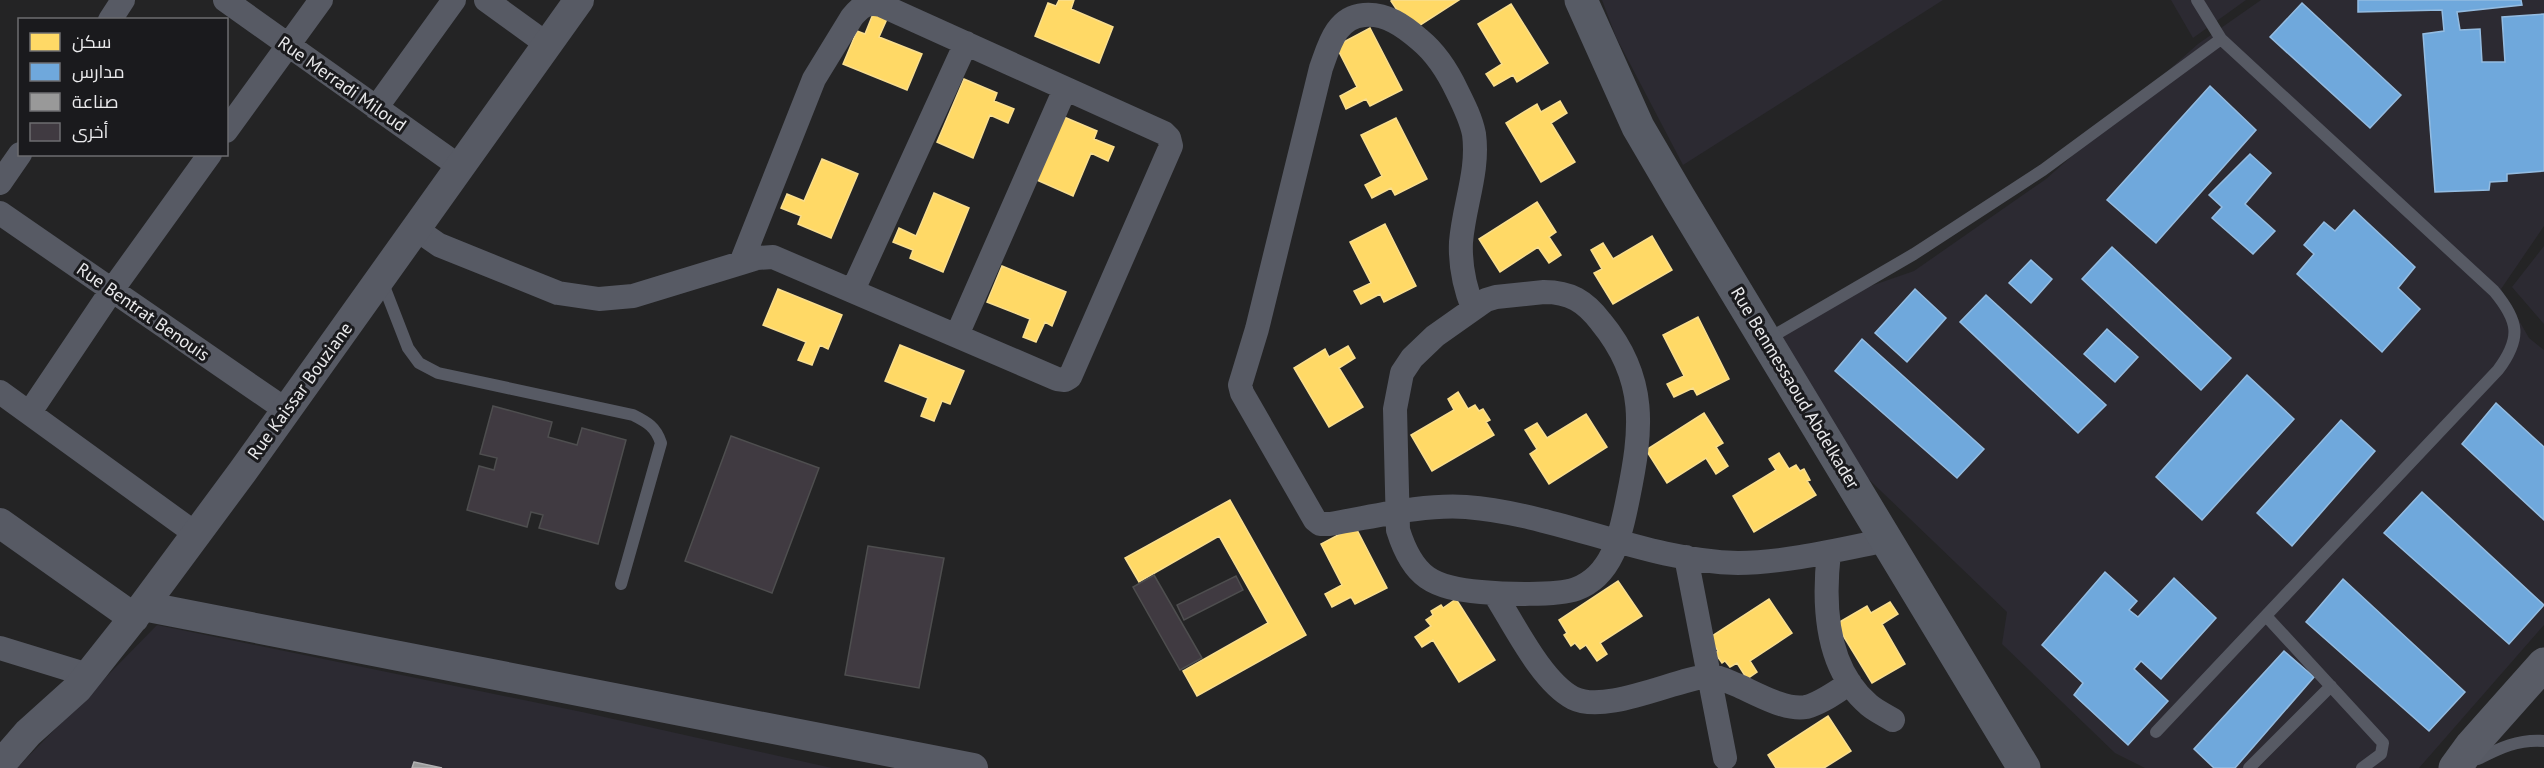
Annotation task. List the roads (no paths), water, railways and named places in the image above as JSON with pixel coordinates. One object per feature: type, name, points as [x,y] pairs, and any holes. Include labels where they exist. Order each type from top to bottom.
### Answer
[{"type":"main road","name":"Rue Benmessaoud Abdelkader","points":[[1581,0],[1638,127],[2024,768]]},
{"type":"main road","points":[[2472,758],[2544,664]]},
{"type":"street","points":[[111,18],[123,0]]},
{"type":"street","name":"Rue Merradi Miloud","points":[[225,0],[460,167]]},
{"type":"street","points":[[228,128],[321,0]]},
{"type":"street","points":[[376,108],[454,0]]},
{"type":"street","points":[[486,0],[548,45]]},
{"type":"street","name":"Rue Kaissar Bouziane","points":[[0,765],[28,733],[78,688],[139,612],[579,0]]},
{"type":"street","points":[[416,229],[439,244],[558,293],[599,299],[633,296],[741,263],[757,258],[773,257],[1057,379],[1065,380],[1070,377],[1171,146],[1169,138],[1164,133],[881,4],[871,3],[859,8],[814,79],[741,263]]},
{"type":"street","points":[[1473,308],[1463,274],[1461,242],[1475,163],[1474,137],[1469,116],[1442,64],[1423,43],[1407,29],[1386,18],[1355,16],[1339,28],[1333,37],[1321,68],[1240,389],[1310,514],[1318,523],[1330,524],[1398,512],[1464,507],[1510,514],[1686,557],[1740,563],[1829,552],[1887,540]]},
{"type":"street","points":[[853,290],[966,43]]},
{"type":"street","points":[[957,335],[1065,89]]},
{"type":"street","points":[[0,183],[19,156]]},
{"type":"street","points":[[30,412],[112,290],[209,156]]},
{"type":"street","name":"Rue Bentrat Benouis","points":[[0,213],[286,410]]},
{"type":"street","points":[[1544,292],[1568,294],[1582,301],[1598,317],[1622,352],[1632,375],[1639,421],[1638,450],[1619,541],[1606,566],[1594,578],[1576,589],[1558,592],[1494,593],[1452,590],[1434,583],[1417,568],[1404,549],[1398,530],[1398,512],[1395,409],[1402,373],[1412,358],[1435,336],[1473,308],[1496,297],[1544,292]]},
{"type":"street","points":[[0,392],[196,534]]},
{"type":"street","points":[[0,524],[139,612],[973,768]]},
{"type":"street","points":[[1829,552],[1826,616],[1834,652],[1850,683],[1869,704],[1893,720]]},
{"type":"street","points":[[1686,557],[1725,758]]},
{"type":"street","points":[[1494,593],[1537,661],[1556,686],[1574,698],[1593,704],[1709,676],[1779,704],[1805,707],[1825,699],[1850,683]]},
{"type":"street","points":[[0,648],[88,675]]},
{"type":"lane","points":[[2156,732],[2498,370],[2513,346],[2516,331],[2506,306],[2494,291],[2221,39],[2197,0]]},
{"type":"lane","points":[[1767,340],[1914,254],[2043,170],[2221,39]]},
{"type":"lane","points":[[380,278],[408,348],[419,363],[438,373],[633,415],[657,432],[661,443],[621,584]]},
{"type":"lane","points":[[2266,615],[2383,743],[2381,754],[2362,768]]},
{"type":"lane","points":[[2249,768],[2331,686]]},
{"type":"lane","points":[[2472,758],[2520,741],[2544,741]]}]
